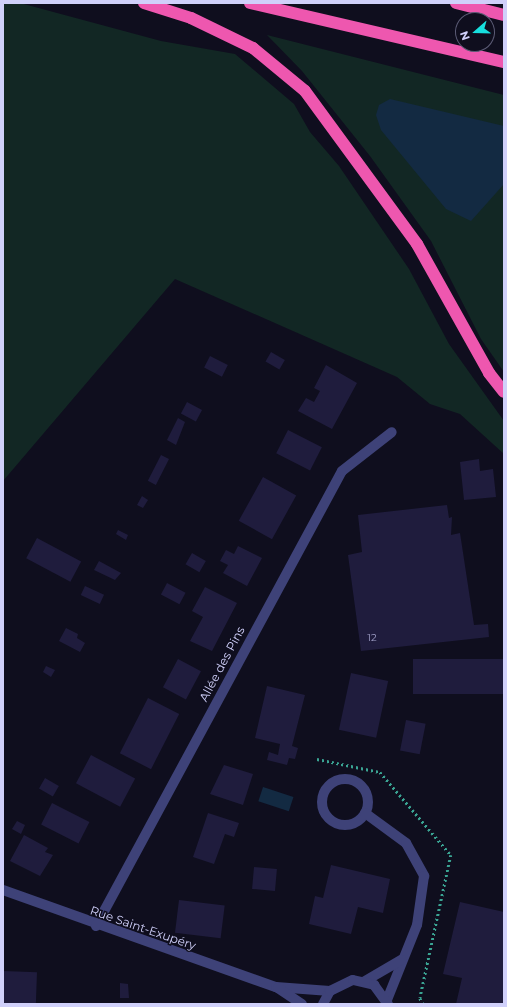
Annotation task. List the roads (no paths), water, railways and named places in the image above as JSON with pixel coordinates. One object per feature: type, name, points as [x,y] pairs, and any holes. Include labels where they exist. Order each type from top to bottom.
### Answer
[{"type":"highway","points":[[144,3],[191,18],[254,48],[305,91],[417,244],[489,373],[504,392]]},
{"type":"highway","points":[[250,3],[504,62]]},
{"type":"highway","points":[[456,3],[504,15]]},
{"type":"street","name":"Allée des Pins","points":[[96,926],[342,471],[392,432]]},
{"type":"street","points":[[337,780],[359,784],[368,796],[365,813],[348,825],[328,818],[322,804],[326,789],[337,780]]},
{"type":"street","points":[[365,813],[406,842],[424,876],[417,925],[402,959],[387,1002]]},
{"type":"street","name":"Rue Saint-Exupéry","points":[[3,890],[96,926],[276,987],[302,1004]]},
{"type":"street","points":[[323,1004],[330,991],[340,984],[365,981],[385,973],[402,959]]},
{"type":"street","points":[[365,981],[374,985],[387,1002]]},
{"type":"street","name":"Rue Saint-Exupéry","points":[[276,987],[330,991]]},
{"type":"water","points":[[390,99],[504,126],[504,184],[471,221],[446,209],[381,130],[376,115],[379,105]]},
{"type":"water","points":[[263,787],[293,797],[289,811],[258,801]]}]
